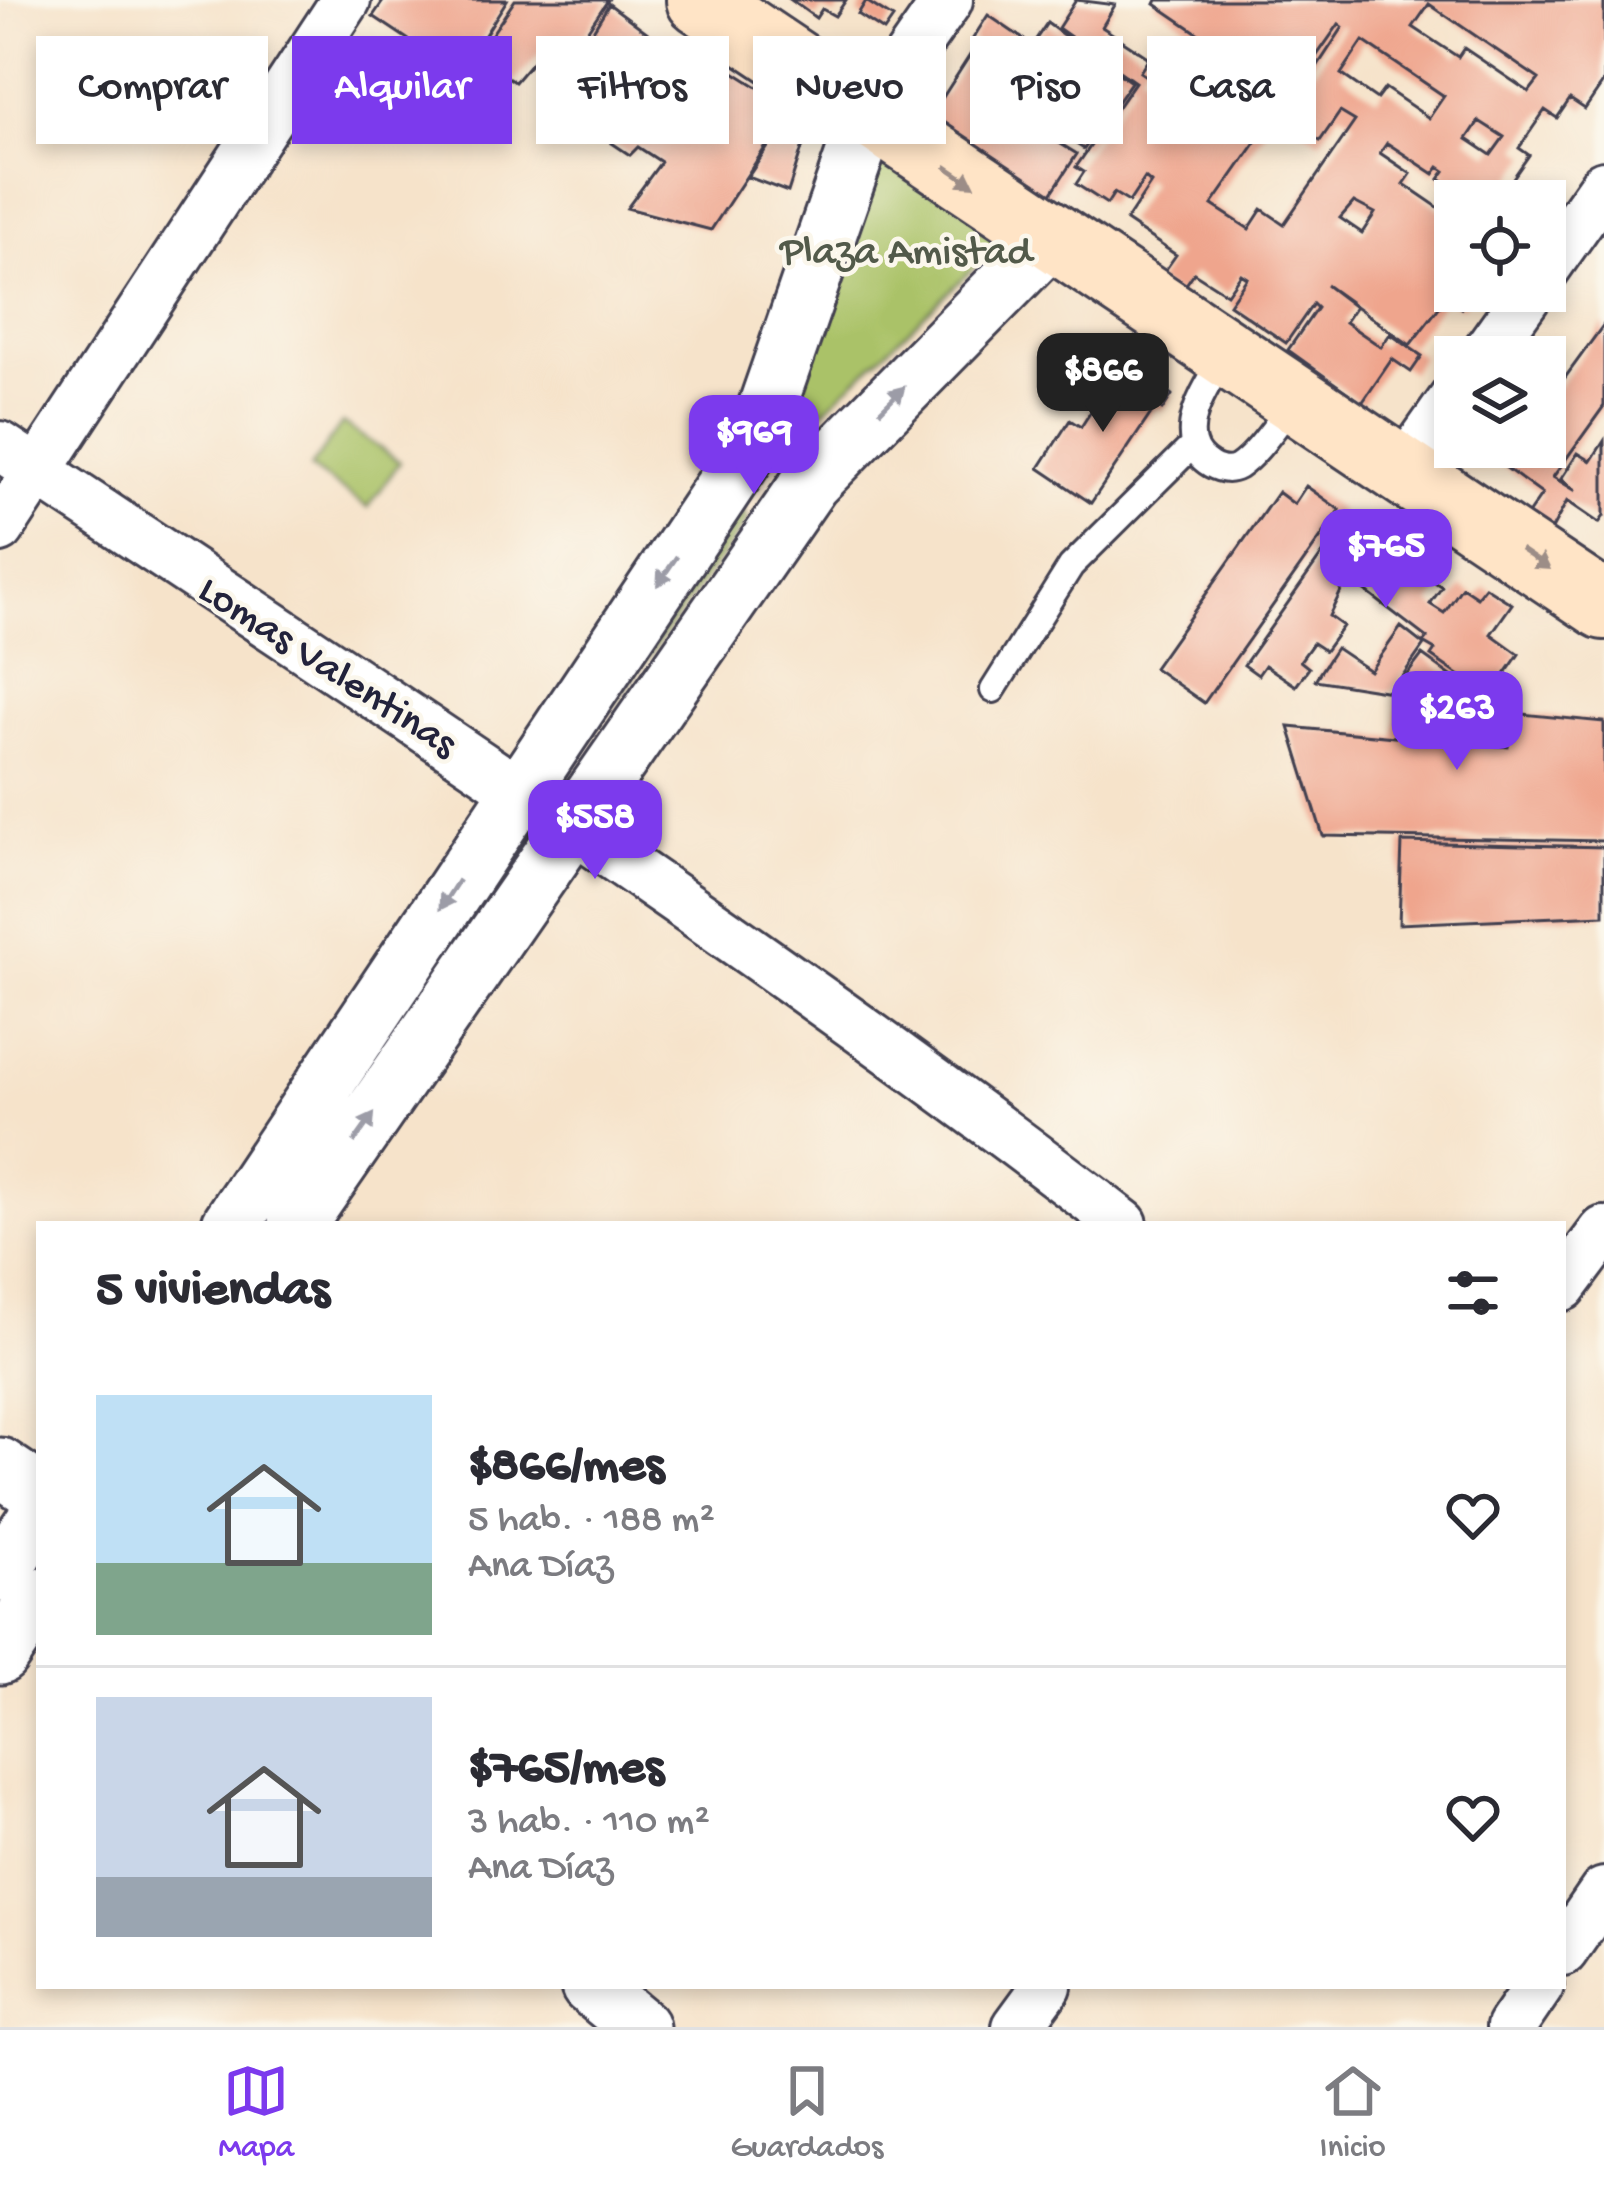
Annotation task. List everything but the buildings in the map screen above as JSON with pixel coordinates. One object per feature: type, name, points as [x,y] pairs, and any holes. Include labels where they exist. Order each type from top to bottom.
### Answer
[{"type":"main road","points":[[700,0],[753,36]]},
{"type":"main road","points":[[912,144],[1604,606]]},
{"type":"street","points":[[0,528],[19,459],[346,0]]},
{"type":"street","points":[[923,36],[948,0]]},
{"type":"street","points":[[233,1221],[756,440],[859,144]]},
{"type":"street","points":[[1566,239],[1604,185]]},
{"type":"street","points":[[299,1221],[576,828],[810,483],[1052,238]]},
{"type":"street","points":[[1404,470],[1434,427]]},
{"type":"street","points":[[756,440],[810,483]]},
{"type":"street","name":"Lomas Valentinas","points":[[19,459],[520,788],[977,1112],[1119,1221]]},
{"type":"street","points":[[1566,1282],[1604,1231]]},
{"type":"street","points":[[0,1467],[36,1491]]},
{"type":"street","points":[[0,1573],[36,1519]]},
{"type":"street","points":[[0,1655],[36,1601]]},
{"type":"street","points":[[1566,1948],[1604,1892]]},
{"type":"street","points":[[594,1989],[640,2027]]},
{"type":"street","points":[[1017,2027],[1045,1989]]},
{"type":"street","points":[[1511,2027],[1537,1989]]},
{"type":"lane","points":[[993,690],[1071,566],[1193,445],[1199,398],[1227,353]]},
{"type":"lane","points":[[1193,445],[1214,467],[1230,471],[1242,464],[1298,399]]},
{"type":"green space","name":"Plaza Amistad","points":[[875,148],[1001,234],[1000,243],[808,425],[795,416],[866,152]]},
{"type":"green space","points":[[342,423],[400,462],[368,508],[310,468]]},
{"type":"green space","points":[[743,510],[747,520],[566,773]]}]
